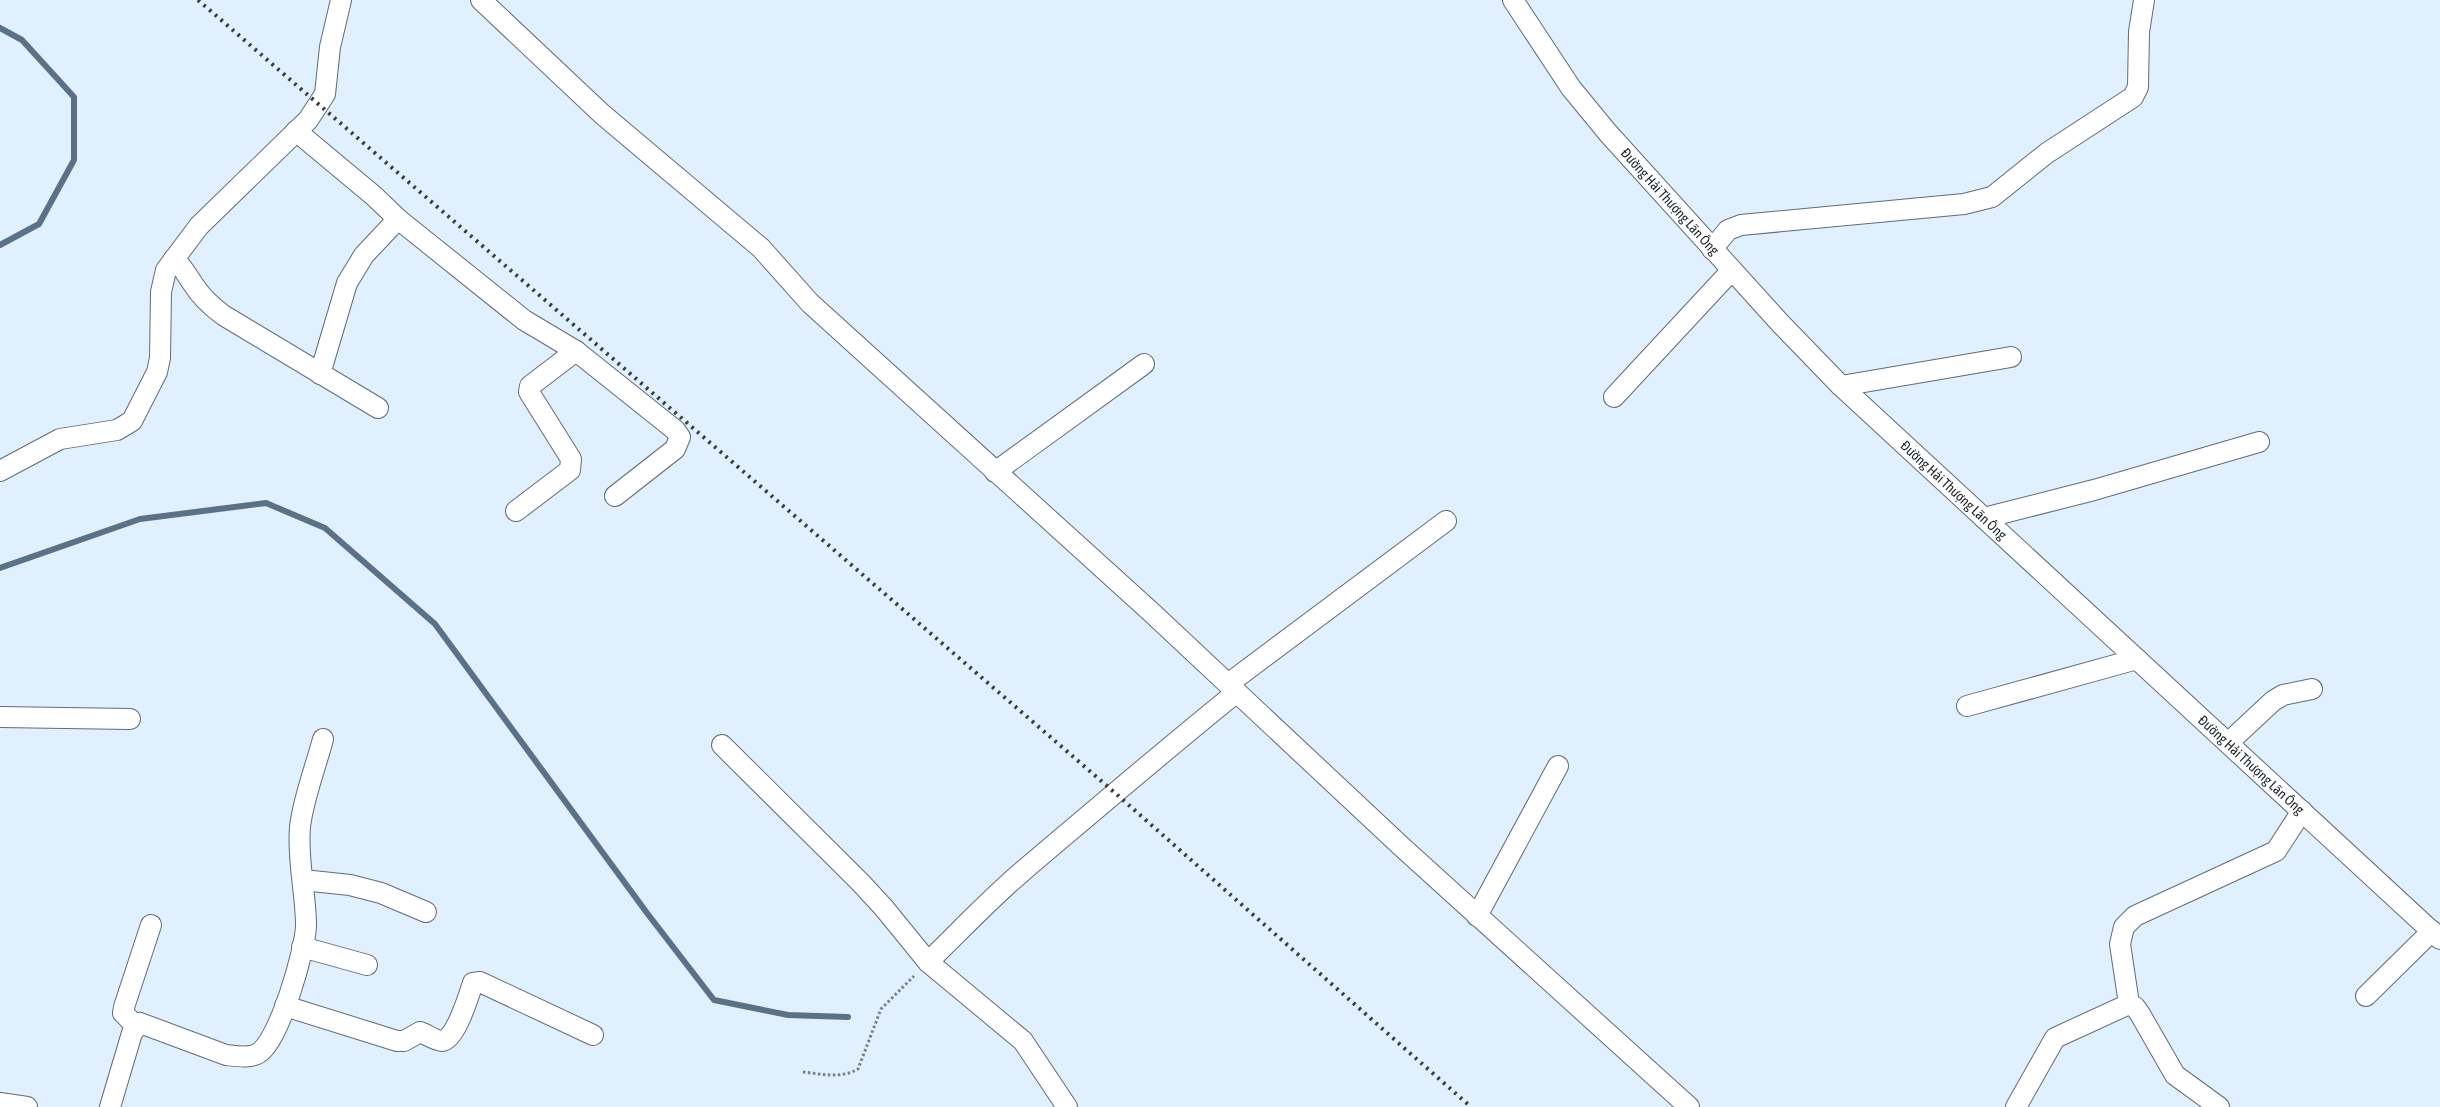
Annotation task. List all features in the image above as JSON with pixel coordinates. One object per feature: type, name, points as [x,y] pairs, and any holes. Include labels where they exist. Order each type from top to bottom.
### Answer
[{"type":"street","points":[[0,471],[60,439],[117,430],[132,421],[157,372],[160,358],[163,280],[174,259],[199,226],[308,120],[324,94],[330,47],[341,0]]},
{"type":"street","points":[[481,0],[602,114],[761,248],[810,303],[1232,688],[1477,916],[1689,1107]]},
{"type":"street","name":"Đường Hải Thượng Lãn Ông","points":[[1513,0],[1580,99],[1712,249],[1841,386],[2436,935]]},
{"type":"street","points":[[1712,249],[1728,230],[1740,225],[1964,204],[1992,196],[2047,153],[2133,97],[2138,87],[2138,32],[2144,0]]},
{"type":"street","points":[[296,131],[374,196],[398,219],[524,320],[576,351],[675,430],[680,437],[675,449],[615,496]]},
{"type":"street","points":[[320,374],[347,283],[364,255],[398,219]]},
{"type":"street","points":[[174,259],[184,268],[206,302],[223,315],[378,408]]},
{"type":"street","points":[[1614,397],[1732,270]]},
{"type":"street","points":[[516,512],[570,470],[571,459],[529,392],[530,386],[576,351]]},
{"type":"street","points":[[1841,386],[2011,357]]},
{"type":"street","points":[[995,472],[1144,364]]},
{"type":"street","points":[[1984,518],[2094,490],[2259,442]]},
{"type":"street","points":[[928,962],[1023,870],[1065,838],[1232,688],[1446,520]]},
{"type":"street","points":[[1967,706],[2137,659]]},
{"type":"street","points":[[2228,743],[2273,701],[2283,695],[2312,689]]},
{"type":"street","points":[[0,717],[130,719]]},
{"type":"street","points":[[110,1107],[132,1033],[136,1026],[146,1024],[226,1056],[240,1057],[258,1054],[271,1040],[285,1006],[306,928],[299,850],[300,825],[323,739]]},
{"type":"street","points":[[722,745],[867,889],[928,962],[1024,1041],[1067,1107]]},
{"type":"street","points":[[1477,916],[1558,766]]},
{"type":"street","points":[[2129,1004],[2120,944],[2124,927],[2135,916],[2276,851],[2302,811]]},
{"type":"street","points":[[303,880],[350,885],[381,893],[426,912]]},
{"type":"street","points":[[136,1026],[123,1013],[151,925]]},
{"type":"street","points":[[2366,996],[2436,935]]},
{"type":"street","points":[[302,947],[367,965]]},
{"type":"street","points":[[285,1006],[397,1041],[404,1041],[420,1032],[440,1042],[448,1040],[454,1032],[473,983],[480,982],[593,1035]]},
{"type":"street","points":[[2016,1107],[2055,1038],[2129,1004]]},
{"type":"street","points":[[2129,1004],[2135,1007],[2140,1014],[2175,1075],[2219,1107]]},
{"type":"street","points":[[0,1103],[27,1107]]},
{"type":"path","points":[[802,1072],[840,1076],[858,1070],[881,1009],[928,962]]},
{"type":"waterway","points":[[0,28],[22,40],[74,97],[74,160],[39,224],[0,245]]},
{"type":"waterway","points":[[0,568],[140,519],[266,503],[325,528],[435,624],[647,913],[714,1000],[788,1015],[848,1017]]},
{"type":"railway","points":[[198,0],[1114,792],[1471,1107]]}]
